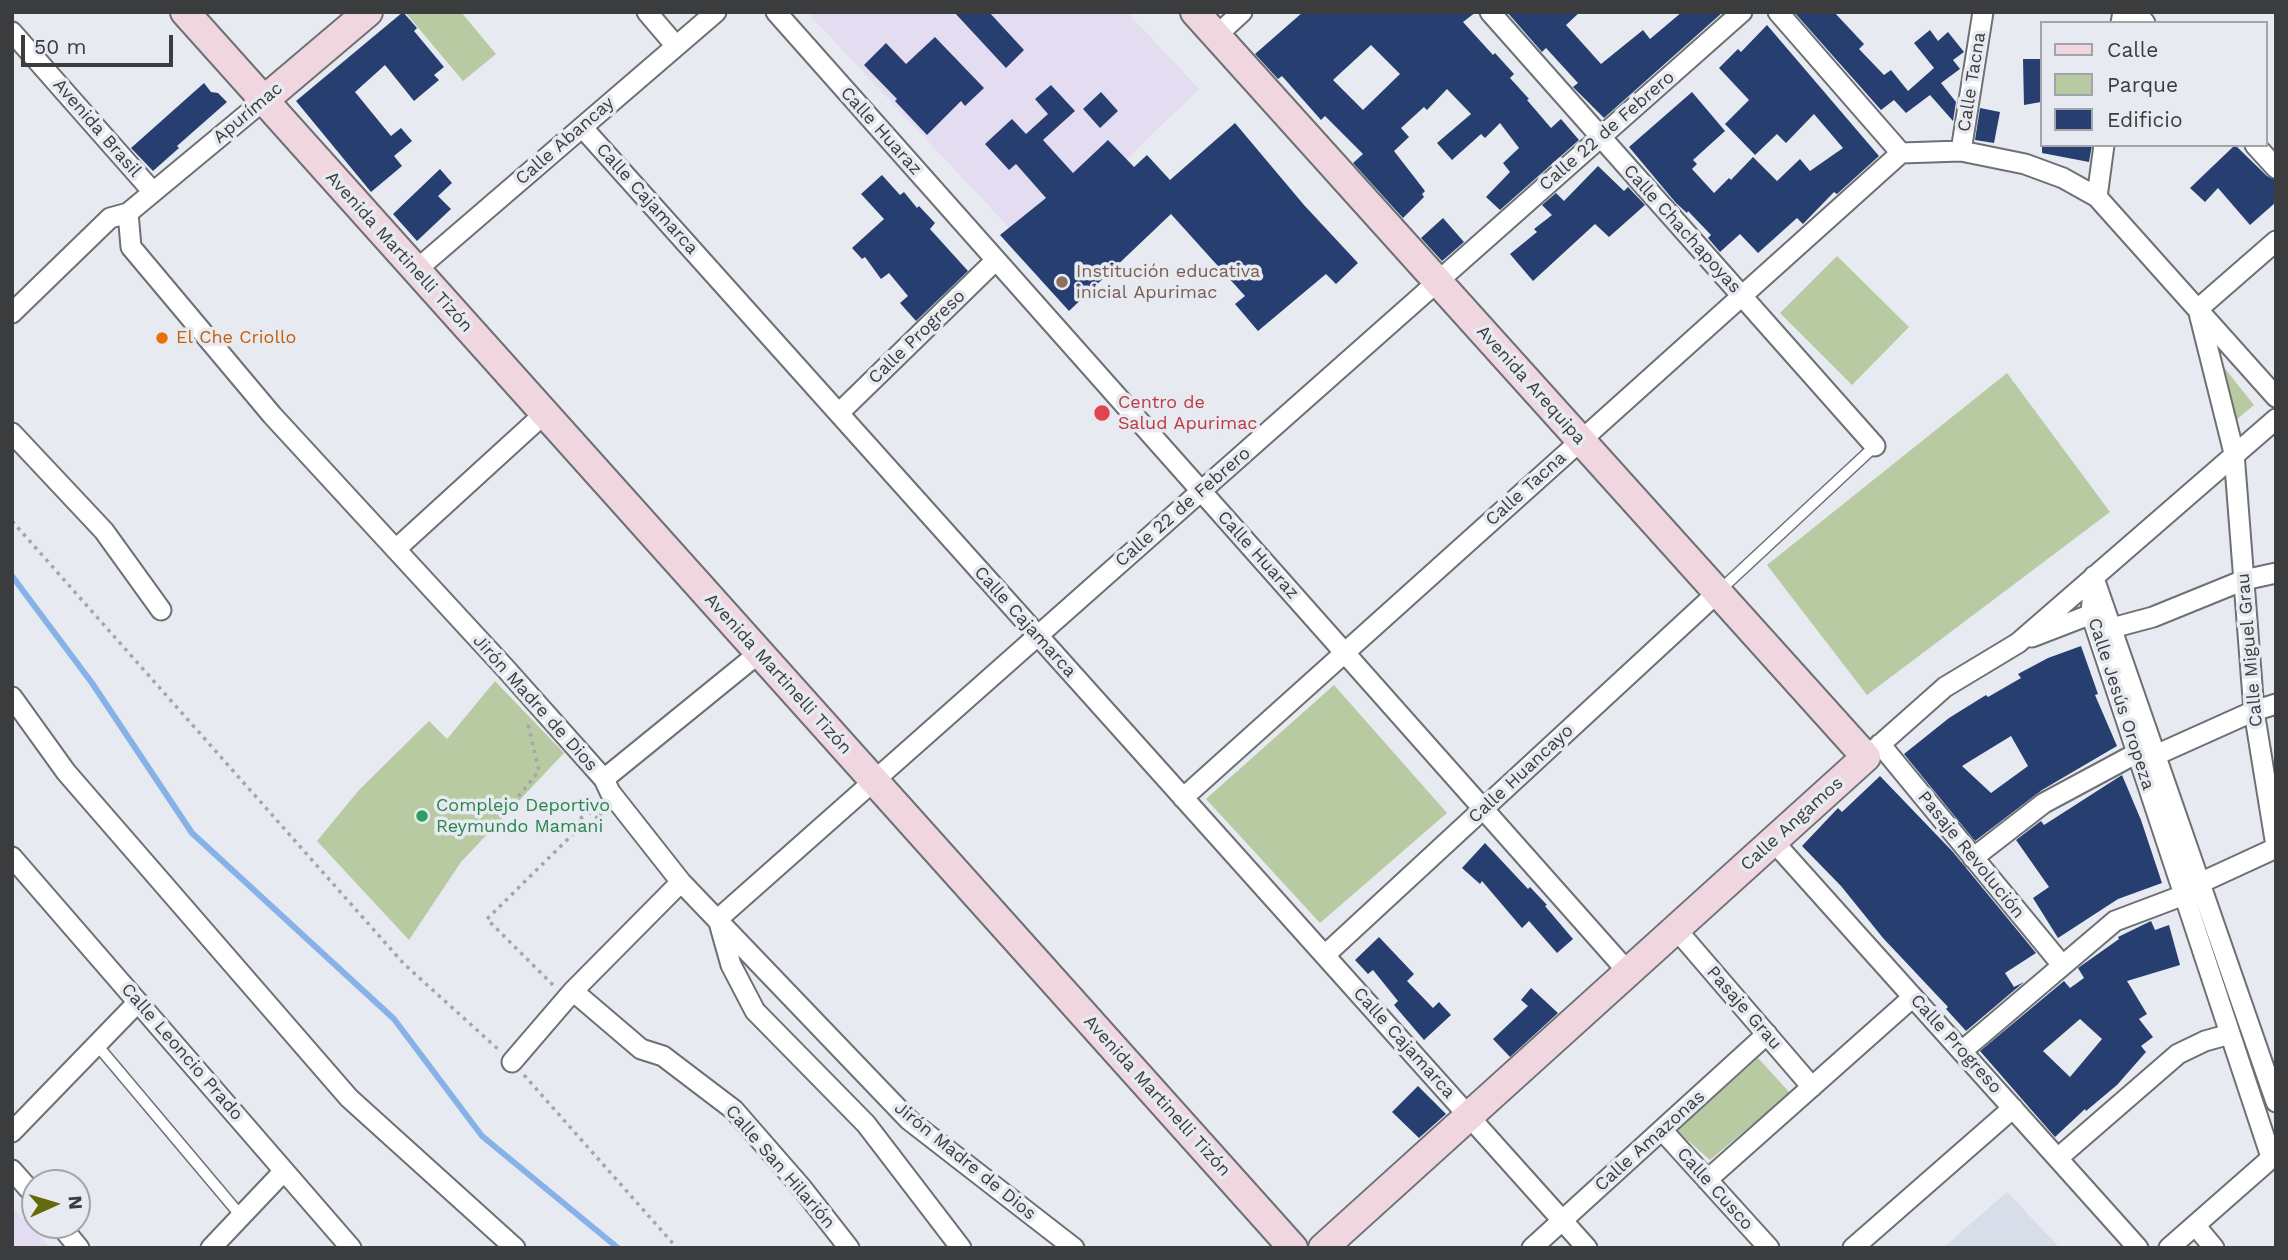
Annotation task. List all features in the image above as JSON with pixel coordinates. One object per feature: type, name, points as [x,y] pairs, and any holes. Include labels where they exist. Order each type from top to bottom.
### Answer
[{"type":"street","name":"Avenida Martinelli Tizón","points":[[185,12],[1293,1248]]},
{"type":"street","name":"Apurímac","points":[[12,313],[110,218],[128,213],[368,12]]},
{"type":"street","points":[[647,12],[676,46]]},
{"type":"street","name":"Calle Abancay","points":[[415,271],[716,12]]},
{"type":"street","name":"Calle Huaraz","points":[[776,12],[1628,972]]},
{"type":"street","name":"Avenida Arequipa","points":[[1195,12],[1718,592],[1873,751]]},
{"type":"street","points":[[1216,36],[1242,12]]},
{"type":"street","name":"Calle Chachapoyas","points":[[1490,12],[1875,446]]},
{"type":"street","name":"Calle 22 de Febrero","points":[[718,919],[1742,12]]},
{"type":"street","points":[[1778,12],[1901,153],[1961,151],[2025,164],[2063,178],[2097,197],[2276,397]]},
{"type":"street","name":"Calle Tacna","points":[[1961,151],[1983,12]]},
{"type":"street","name":"Avenida Brasil","points":[[12,32],[153,192]]},
{"type":"street","name":"Calle Cajamarca","points":[[582,127],[1587,1248]]},
{"type":"street","points":[[2097,197],[2104,147]]},
{"type":"street","points":[[2257,147],[2276,168]]},
{"type":"street","name":"Calle Tacna","points":[[1183,797],[1901,153]]},
{"type":"street","name":"Jirón Madre de Dios","points":[[128,213],[131,247],[272,415],[538,705],[607,786],[681,882],[909,1120],[1074,1248]]},
{"type":"street","points":[[2198,309],[2276,241]]},
{"type":"street","name":"Calle Progreso","points":[[839,413],[996,260]]},
{"type":"street","name":"Calle Miguel Grau","points":[[2198,309],[2234,453],[2254,710],[2276,847]]},
{"type":"street","points":[[396,549],[544,414]]},
{"type":"street","name":"Calle Angamos","points":[[1324,1248],[1945,687],[2018,643],[2276,419]]},
{"type":"street","points":[[12,433],[104,531],[161,610]]},
{"type":"street","points":[[2112,628],[2153,617],[2244,580],[2276,573]]},
{"type":"street","name":"Calle Jesús Oropeza","points":[[2094,576],[2098,612],[2146,754],[2200,883],[2276,1102]]},
{"type":"street","name":"Calle Huancayo","points":[[1325,956],[1718,592]]},
{"type":"street","points":[[2018,643],[2098,612]]},
{"type":"street","name":"Calle Jesús Oropeza","points":[[2098,612],[2112,628],[2184,895],[2273,1156]]},
{"type":"street","points":[[607,786],[759,653]]},
{"type":"street","points":[[12,697],[66,772],[349,1098],[515,1248]]},
{"type":"street","points":[[1973,858],[2045,803],[2146,754],[2254,710],[2276,704]]},
{"type":"street","name":"Pasaje Revolución","points":[[1873,751],[1973,858],[2062,965]]},
{"type":"street","name":"Calle Progreso","points":[[1773,841],[2138,1248]]},
{"type":"street","points":[[2200,883],[2276,847]]},
{"type":"street","name":"Calle Leoncio Prado","points":[[12,857],[351,1248]]},
{"type":"street","points":[[512,1062],[570,995],[681,882]]},
{"type":"street","points":[[1962,1051],[2115,921],[2184,895]]},
{"type":"street","points":[[718,919],[731,965],[755,1011],[866,1124],[961,1248]]},
{"type":"street","name":"Pasaje Grau","points":[[1676,929],[1812,1087]]},
{"type":"street","name":"Calle San Hilarión","points":[[570,995],[641,1049],[663,1056],[734,1110],[802,1188],[849,1248]]},
{"type":"street","points":[[1707,1180],[1913,997]]},
{"type":"street","points":[[12,1132],[138,1002]]},
{"type":"street","name":"Calle Amazonas","points":[[1532,1248],[1767,1034]]},
{"type":"street","points":[[2058,1158],[2178,1054],[2205,1041],[2230,1034]]},
{"type":"street","points":[[1853,1248],[2013,1108]]},
{"type":"street","name":"Calle Cusco","points":[[1662,1130],[1769,1248]]},
{"type":"street","points":[[2169,1248],[2273,1156]]},
{"type":"street","points":[[211,1248],[284,1171]]},
{"type":"street","points":[[2195,1225],[2214,1248]]},
{"type":"lane","points":[[1718,592],[1875,446]]},
{"type":"lane","points":[[97,1045],[241,1216]]},
{"type":"path","points":[[12,521],[404,964],[512,1062],[677,1248]]},
{"type":"path","points":[[513,803],[539,771],[527,718],[538,705]]},
{"type":"path","points":[[570,995],[487,919],[577,830],[589,832],[580,816],[584,809],[599,819],[607,786]]},
{"type":"shaded area","points":[[807,12],[1127,12],[1199,89],[1031,251]]},
{"type":"shaded area","points":[[2007,1192],[2060,1248],[1943,1248]]},
{"type":"shaded area","points":[[12,1207],[21,1216],[21,1239],[42,1239],[51,1248],[12,1248]]},
{"type":"green space","points":[[405,12],[461,12],[496,54],[463,81]]},
{"type":"green space","points":[[1837,256],[1909,327],[1852,385],[1780,313]]},
{"type":"green space","points":[[2218,360],[2254,405],[2236,420]]},
{"type":"green space","points":[[2007,373],[2110,512],[1867,695],[1767,565]]},
{"type":"green space","name":"Complejo Deportivo Reymundo Mamani","points":[[495,681],[564,753],[461,862],[409,940],[317,841],[359,790],[429,721],[447,739]]},
{"type":"green space","points":[[1334,685],[1447,813],[1320,923],[1206,799]]},
{"type":"green space","points":[[1758,1058],[1790,1093],[1710,1160],[1677,1131]]},
{"type":"building","points":[[403,12],[417,28],[414,31],[444,67],[434,75],[439,80],[414,101],[385,65],[355,92],[391,136],[401,128],[412,141],[394,156],[402,166],[371,192],[296,101]]},
{"type":"building","points":[[954,12],[989,12],[1024,50],[1006,68]]},
{"type":"building","points":[[1303,12],[1476,12],[1463,22],[1514,74],[1510,78],[1551,128],[1561,119],[1579,140],[1500,210],[1486,197],[1510,172],[1503,163],[1519,148],[1500,123],[1485,138],[1481,134],[1452,160],[1437,143],[1471,114],[1447,89],[1427,110],[1424,107],[1401,128],[1409,137],[1394,151],[1425,191],[1422,194],[1424,197],[1403,218],[1353,163],[1363,154],[1325,116],[1321,120],[1282,76],[1278,79],[1255,54]],"holes":[[[1371,45],[1400,74],[1363,110],[1333,80]]]},
{"type":"building","points":[[1507,12],[1580,12],[1566,25],[1601,64],[1643,30],[1650,39],[1682,12],[1723,12],[1604,118],[1573,87],[1578,83],[1546,48],[1542,52]]},
{"type":"building","points":[[1794,12],[1834,12],[1864,44],[1859,49],[1884,75],[1891,70],[1908,91],[1934,68],[1914,43],[1930,30],[1938,41],[1948,32],[1964,52],[1953,60],[1960,69],[1941,83],[1956,102],[1953,121],[1930,95],[1906,113],[1894,100],[1881,110]]},
{"type":"building","points":[[1767,25],[1879,156],[1837,194],[1834,192],[1803,224],[1797,218],[1758,253],[1740,234],[1720,252],[1708,238],[1711,235],[1688,211],[1687,213],[1676,203],[1629,147],[1692,92],[1725,131],[1693,160],[1697,164],[1692,169],[1714,193],[1753,157],[1777,181],[1800,159],[1810,171],[1843,148],[1814,114],[1786,143],[1777,134],[1755,155],[1725,124],[1749,100],[1719,68],[1738,49],[1741,52]]},
{"type":"building","points":[[935,37],[984,88],[965,106],[961,101],[927,135],[864,65],[886,43],[906,64]]},
{"type":"building","points":[[2023,59],[2039,59],[2039,102],[2024,105]]},
{"type":"building","points":[[204,83],[211,92],[218,93],[227,102],[153,171],[131,148]]},
{"type":"building","points":[[1051,85],[1075,111],[1043,140],[1073,173],[1108,140],[1134,167],[1147,155],[1170,180],[1235,123],[1304,205],[1358,263],[1336,284],[1326,274],[1258,331],[1235,304],[1245,296],[1171,214],[1069,311],[1000,235],[1046,198],[1016,164],[1009,170],[985,144],[1012,119],[1026,134],[1048,114],[1035,99]]},
{"type":"building","points":[[1101,92],[1118,111],[1100,128],[1083,109]]},
{"type":"building","points":[[1980,108],[2000,112],[1994,143],[1975,140]]},
{"type":"building","points":[[2042,147],[2092,147],[2089,162],[2042,153]]},
{"type":"building","points":[[2233,147],[2237,147],[2267,176],[2276,180],[2276,202],[2250,225],[2218,188],[2205,202],[2190,188]]},
{"type":"building","points":[[1598,166],[1624,191],[1628,187],[1645,205],[1609,237],[1595,224],[1533,281],[1510,254],[1537,232],[1534,229],[1552,215],[1542,205],[1556,193],[1564,201]]},
{"type":"building","points":[[440,169],[452,183],[438,196],[451,209],[417,241],[393,214]]},
{"type":"building","points":[[882,175],[900,195],[904,192],[917,208],[919,206],[935,223],[930,229],[968,271],[916,321],[900,303],[908,296],[889,273],[881,279],[865,257],[862,259],[852,248],[884,219],[861,194]]},
{"type":"building","points":[[1443,218],[1464,242],[1442,261],[1421,238]]},
{"type":"building","points":[[2081,646],[2098,694],[2095,695],[2117,746],[2042,790],[1975,841],[1904,754],[1949,718],[1986,695],[1988,697],[2021,678],[2018,674],[2048,658]],"holes":[[[2011,736],[2028,766],[1991,793],[1962,766]]]},
{"type":"building","points":[[2122,775],[2141,820],[2162,883],[2118,899],[2058,938],[2033,898],[2049,887],[2016,840],[2041,821],[2044,825]]},
{"type":"building","points":[[1880,776],[1953,852],[2036,953],[2005,973],[2014,987],[2024,982],[1966,1031],[1946,1009],[1948,1007],[1883,938],[1841,886],[1802,846],[1838,808],[1842,812]]},
{"type":"building","points":[[1485,843],[1528,889],[1530,887],[1547,905],[1545,906],[1573,939],[1557,953],[1529,921],[1522,928],[1482,881],[1480,884],[1462,868]]},
{"type":"building","points":[[2151,921],[2155,930],[2169,925],[2180,965],[2127,981],[2147,1014],[2139,1019],[2153,1037],[2141,1046],[2146,1052],[2117,1085],[2086,1111],[2085,1109],[2055,1137],[1980,1051],[2064,981],[2070,988],[2084,978],[2078,968],[2119,939],[2118,937]],"holes":[[[2080,1019],[2102,1039],[2070,1077],[2043,1051]]]},
{"type":"building","points":[[1379,937],[1414,974],[1407,981],[1433,1008],[1439,1002],[1451,1015],[1424,1040],[1394,1005],[1398,1001],[1373,970],[1368,974],[1355,960]]},
{"type":"building","points":[[1531,988],[1558,1013],[1510,1057],[1493,1039],[1528,1006],[1521,1000]]},
{"type":"building","points":[[1418,1086],[1446,1114],[1419,1138],[1392,1112]]},
{"type":"waterway","points":[[12,576],[92,683],[192,833],[394,1019],[482,1136],[618,1248]]},
{"type":"place","name":"Institución educativa inicial Apurimac","points":[[1062,282]]},
{"type":"place","name":"El Che Criollo","points":[[162,338]]},
{"type":"place","name":"Centro de Salud Apurimac","points":[[1102,413]]},
{"type":"place","name":"Complejo Deportivo Reymundo Mamani","points":[[422,816]]}]
